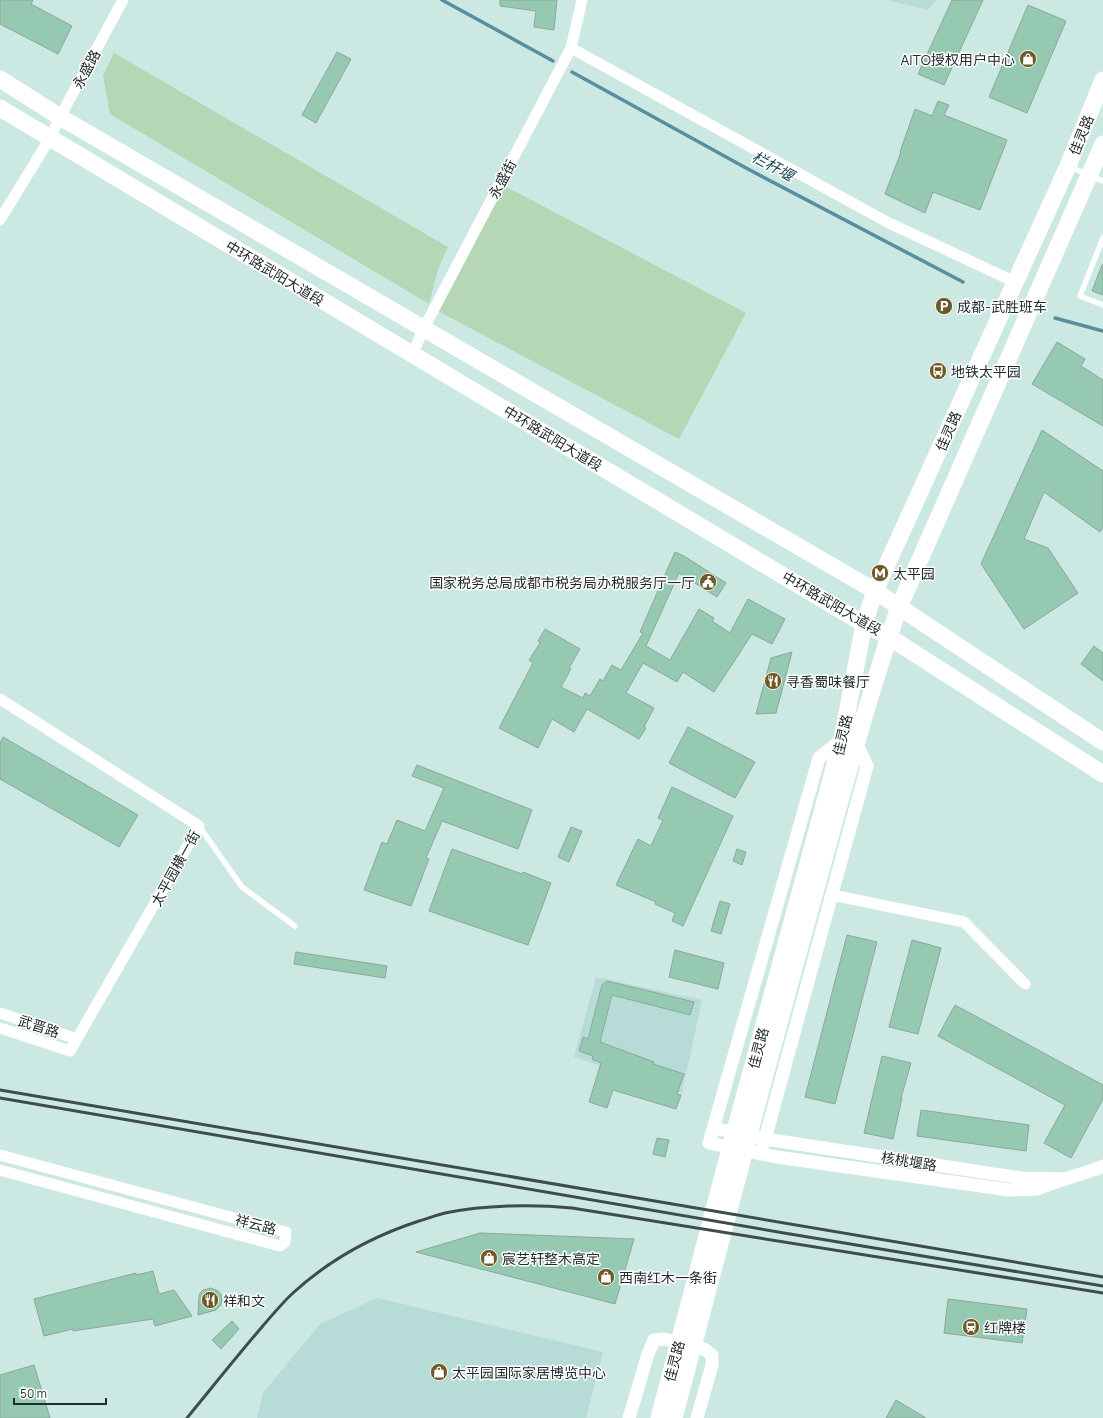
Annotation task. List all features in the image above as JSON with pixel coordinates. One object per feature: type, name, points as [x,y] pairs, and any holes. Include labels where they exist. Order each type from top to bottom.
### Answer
[{"type":"main road","name":"中环路武阳大道段","points":[[0,79],[60,116],[875,591],[1103,742]]},
{"type":"main road","name":"佳灵路","points":[[849,741],[864,624],[875,591],[1068,166],[1103,80]]},
{"type":"main road","name":"中环路武阳大道段","points":[[0,108],[864,624],[889,637],[1103,774]]},
{"type":"main road","name":"佳灵路","points":[[674,1418],[744,1152],[849,741],[899,607],[1097,178],[1103,144]]},
{"type":"main road","name":"佳灵路","points":[[659,1418],[730,1149],[834,798]]},
{"type":"street","name":"永盛路","points":[[0,220],[50,138],[60,116],[123,0]]},
{"type":"street","name":"永盛街","points":[[412,355],[424,328],[571,48],[582,0]]},
{"type":"street","points":[[571,48],[887,222],[1015,282]]},
{"type":"street","name":"太平园横一街","points":[[0,699],[199,826],[70,1051]]},
{"type":"street","points":[[760,1154],[867,766],[849,741],[819,758],[709,1143],[760,1154],[1009,1190],[1037,1189],[1064,1179]]},
{"type":"street","points":[[832,895],[964,922],[1025,984]]},
{"type":"street","name":"武晋路","points":[[0,1013],[77,1039]]},
{"type":"street","name":"武晋路","points":[[0,1028],[70,1051]]},
{"type":"street","name":"核桃堰路","points":[[714,1128],[765,1139],[1021,1178],[1064,1179],[1103,1166]]},
{"type":"street","name":"祥云路","points":[[0,1155],[286,1232],[285,1242],[280,1246],[0,1170]]},
{"type":"street","points":[[629,1418],[648,1354],[654,1340],[664,1339],[704,1350],[712,1355],[712,1365],[697,1418]]},
{"type":"lane","points":[[1068,166],[1097,178]]},
{"type":"lane","points":[[1103,238],[1080,296],[1103,305]]},
{"type":"lane","points":[[199,826],[242,887],[295,926]]},
{"type":"shaded area","points":[[887,0],[936,0],[928,10]]},
{"type":"shaded area","points":[[596,977],[702,1000],[682,1093],[574,1057]]},
{"type":"shaded area","name":"太平园国际家居博览中心","points":[[377,1298],[603,1352],[586,1418],[257,1418],[263,1393],[320,1324]]},
{"type":"green space","points":[[114,53],[448,247],[438,269],[429,304],[110,114],[103,75]]},
{"type":"green space","points":[[503,185],[746,313],[679,439],[436,310]]},
{"type":"building","points":[[0,0],[33,0],[31,4],[72,26],[58,54],[0,24]]},
{"type":"building","points":[[500,0],[557,0],[554,30],[534,27],[536,11],[500,6]]},
{"type":"building","points":[[952,0],[983,0],[944,85],[918,74]]},
{"type":"building","name":"AITO授权用户中心","points":[[1028,5],[1066,21],[1027,113],[989,97]]},
{"type":"building","points":[[337,52],[351,59],[316,123],[302,115]]},
{"type":"building","points":[[938,101],[949,105],[944,115],[1007,140],[980,210],[933,192],[925,213],[885,194],[915,109],[932,116]]},
{"type":"building","points":[[1103,265],[1103,295],[1092,291]]},
{"type":"building","points":[[1057,342],[1085,359],[1081,366],[1103,380],[1103,426],[1032,384]]},
{"type":"building","points":[[1042,430],[1103,471],[1103,527],[1100,532],[1044,492],[1024,539],[1048,548],[1078,593],[1024,629],[981,564]]},
{"type":"building","points":[[675,552],[684,556],[726,583],[717,597],[679,573],[646,646],[670,660],[699,609],[714,618],[712,621],[730,633],[748,599],[785,619],[772,644],[752,634],[714,692],[683,672],[677,682],[643,663],[626,693],[654,708],[644,727],[646,728],[639,739],[587,709],[574,732],[552,719],[538,748],[499,728],[533,663],[529,660],[540,643],[538,641],[545,629],[580,649],[569,668],[571,669],[561,687],[583,698],[585,693],[590,696],[600,679],[603,681],[612,665],[621,670],[643,633],[640,632]]},
{"type":"building","points":[[1094,646],[1103,653],[1103,681],[1081,664]]},
{"type":"building","points":[[792,652],[776,713],[756,714],[771,658]]},
{"type":"building","points":[[688,727],[755,762],[735,798],[669,763]]},
{"type":"building","points":[[3,737],[138,815],[119,847],[0,779],[0,743]]},
{"type":"building","points":[[417,765],[532,810],[518,849],[442,821],[426,858],[429,859],[411,906],[364,890],[382,842],[387,844],[397,820],[425,831],[444,788],[412,776]]},
{"type":"building","points":[[672,787],[733,816],[683,926],[672,921],[675,913],[655,904],[656,902],[616,885],[638,839],[651,846],[663,820],[658,818]]},
{"type":"building","points":[[571,827],[582,831],[569,862],[558,857]]},
{"type":"building","points":[[452,849],[522,874],[523,872],[551,883],[528,945],[429,911]]},
{"type":"building","points":[[737,849],[746,852],[742,865],[733,861]]},
{"type":"building","points":[[720,901],[730,904],[721,934],[711,931]]},
{"type":"building","points":[[847,935],[877,942],[835,1104],[805,1097]]},
{"type":"building","points":[[912,940],[941,948],[918,1034],[889,1027]]},
{"type":"building","points":[[675,950],[724,963],[718,989],[669,977]]},
{"type":"building","points":[[296,952],[387,966],[385,978],[294,964]]},
{"type":"building","points":[[607,981],[694,1002],[690,1015],[612,995],[600,1042],[654,1062],[653,1064],[684,1074],[677,1094],[681,1095],[676,1109],[613,1090],[607,1108],[589,1102],[601,1063],[592,1059],[593,1056],[579,1051],[583,1037],[588,1039],[602,985]]},
{"type":"building","points":[[955,1005],[1103,1085],[1103,1099],[1071,1158],[1044,1143],[1065,1105],[938,1036]]},
{"type":"building","points":[[882,1056],[911,1063],[901,1098],[893,1139],[864,1133]]},
{"type":"building","points":[[921,1110],[1029,1125],[1026,1151],[917,1136]]},
{"type":"building","points":[[657,1138],[669,1140],[665,1157],[653,1154]]},
{"type":"building","points":[[480,1233],[634,1239],[615,1304],[416,1252]]},
{"type":"building","points":[[153,1271],[159,1294],[174,1290],[192,1316],[155,1326],[153,1319],[73,1331],[73,1329],[44,1336],[34,1299],[136,1273],[136,1275]]},
{"type":"building","name":"祥和文","points":[[211,1288],[221,1294],[221,1305],[216,1310],[198,1315],[200,1293],[203,1290]]},
{"type":"building","points":[[948,1299],[1027,1309],[1022,1343],[944,1333]]},
{"type":"building","points":[[232,1321],[239,1329],[221,1349],[212,1340]]},
{"type":"building","points":[[34,1365],[50,1418],[0,1418],[0,1375]]},
{"type":"building","points":[[896,1400],[926,1418],[886,1418]]},
{"type":"waterway","name":"栏杆堰","points":[[442,0],[553,61]]},
{"type":"waterway","name":"栏杆堰","points":[[572,72],[746,168],[963,282]]},
{"type":"waterway","name":"栏杆堰","points":[[1055,318],[1103,331]]},
{"type":"railway","points":[[0,1090],[1103,1277]]},
{"type":"railway","points":[[0,1098],[784,1233],[1103,1286]]},
{"type":"railway","points":[[187,1418],[279,1308],[293,1293],[321,1270],[352,1250],[385,1234],[438,1215],[460,1210],[508,1206],[572,1208],[1103,1293]]},
{"type":"place","name":"AITO授权用户中心","points":[[1028,59]]},
{"type":"place","name":"成都-武胜班车","points":[[944,306]]},
{"type":"place","name":"地铁太平园","points":[[938,371]]},
{"type":"place","name":"太平园","points":[[880,573]]},
{"type":"place","name":"国家税务总局成都市税务局办税服务厅一厅","points":[[708,582]]},
{"type":"place","name":"寻香蜀味餐厅","points":[[773,681]]},
{"type":"place","name":"宸艺轩整木高定","points":[[489,1258]]},
{"type":"place","name":"西南红木一条街","points":[[606,1277]]},
{"type":"place","name":"祥和文","points":[[210,1300]]},
{"type":"place","name":"红牌楼","points":[[971,1327]]},
{"type":"place","name":"太平园国际家居博览中心","points":[[439,1372]]}]
